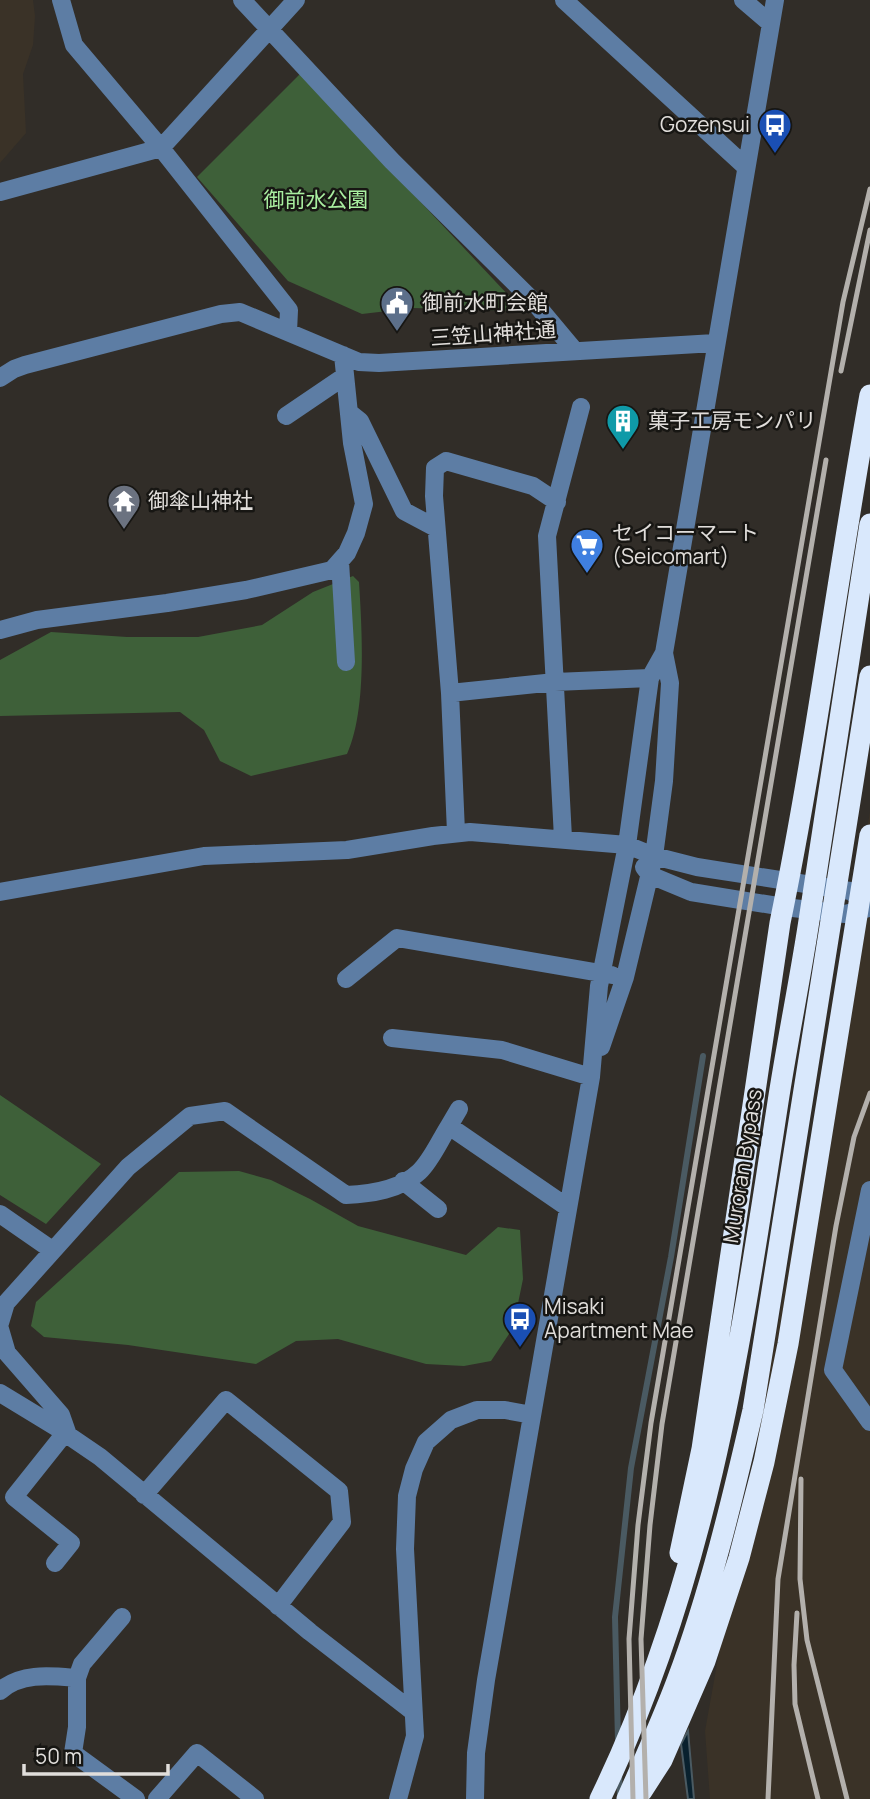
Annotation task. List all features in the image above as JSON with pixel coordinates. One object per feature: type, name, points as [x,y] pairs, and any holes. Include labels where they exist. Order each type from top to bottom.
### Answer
[{"type":"highway","points":[[670,1626],[680,1550],[702,1449],[795,883],[813,751],[870,395]]},
{"type":"highway","name":"Muroran Bypass","points":[[600,1799],[670,1626],[695,1546],[729,1404],[808,929],[870,524]]},
{"type":"highway","points":[[627,1799],[677,1682],[734,1495],[752,1410],[870,676]]},
{"type":"highway","points":[[636,1799],[662,1760],[705,1661],[739,1558],[775,1416],[870,835]]},
{"type":"street","points":[[61,0],[74,45],[161,148],[289,310],[288,332]]},
{"type":"street","points":[[242,0],[402,171],[534,302],[575,351]]},
{"type":"street","points":[[0,192],[161,148],[296,0]]},
{"type":"street","points":[[564,0],[746,167]]},
{"type":"street","points":[[743,0],[771,24]]},
{"type":"street","points":[[475,1799],[476,1753],[486,1679],[591,1077],[602,973],[627,845],[650,678],[664,653],[775,0]]},
{"type":"street","name":"三笠山神社通","points":[[0,378],[25,365],[240,312],[260,318],[359,362],[715,343]]},
{"type":"street","points":[[0,630],[37,620],[246,590],[332,570],[347,553],[364,504],[352,443],[342,355]]},
{"type":"street","points":[[286,416],[345,376]]},
{"type":"street","points":[[563,838],[547,536],[581,407]]},
{"type":"street","points":[[350,413],[360,421],[404,511],[436,528]]},
{"type":"street","points":[[456,832],[450,693],[434,496],[435,468],[446,460],[534,486],[557,502]]},
{"type":"street","points":[[340,561],[346,663]]},
{"type":"street","points":[[591,1077],[625,977],[654,856],[664,781],[670,683],[664,653]]},
{"type":"street","points":[[450,693],[555,682],[650,678]]},
{"type":"street","points":[[0,892],[204,856],[347,850],[456,832],[563,838],[627,845],[654,856],[697,867],[795,883],[859,904]]},
{"type":"street","points":[[627,845],[649,874],[691,892],[790,907],[859,904]]},
{"type":"street","points":[[346,979],[397,938],[625,977]]},
{"type":"street","points":[[392,1038],[502,1050],[591,1077]]},
{"type":"street","points":[[0,1323],[6,1303],[128,1167],[190,1116],[225,1111],[346,1195],[369,1194],[392,1188],[418,1172],[459,1109]]},
{"type":"street","points":[[449,1126],[567,1208]]},
{"type":"street","points":[[403,1181],[438,1209]]},
{"type":"street","points":[[870,1190],[833,1370],[870,1422]]},
{"type":"street","points":[[0,1214],[52,1250]]},
{"type":"street","points":[[0,1329],[7,1353],[61,1415],[66,1434]]},
{"type":"street","points":[[0,1394],[100,1457],[278,1606],[412,1711]]},
{"type":"street","points":[[144,1495],[226,1400],[339,1491],[342,1521],[278,1606]]},
{"type":"street","points":[[398,1799],[415,1735],[405,1549],[407,1496],[414,1469],[426,1442],[452,1420],[477,1410],[505,1410],[532,1415]]},
{"type":"street","points":[[55,1563],[71,1543],[14,1497],[66,1434]]},
{"type":"street","points":[[122,1617],[82,1664],[77,1678],[77,1727],[73,1753],[136,1799]]},
{"type":"street","points":[[0,1691],[6,1686],[41,1675],[77,1678]]},
{"type":"street","points":[[158,1799],[197,1753],[255,1799]]},
{"type":"shaded area","points":[[0,0],[33,0],[35,16],[33,45],[23,74],[26,133],[0,163]]},
{"type":"shaded area","points":[[870,812],[870,1799],[710,1799],[705,1731]]},
{"type":"green space","name":"御前水公園","points":[[300,74],[520,309],[413,308],[362,314],[288,281],[197,177]]},
{"type":"green space","points":[[353,576],[359,582],[362,669],[358,715],[347,754],[251,776],[220,761],[204,730],[180,712],[0,716],[0,660],[51,632],[127,637],[198,637],[262,625],[313,592]]},
{"type":"green space","points":[[0,1095],[101,1164],[46,1224],[0,1195]]},
{"type":"green space","points":[[239,1171],[271,1180],[358,1226],[466,1255],[498,1227],[520,1230],[523,1279],[513,1328],[491,1361],[464,1366],[426,1364],[338,1339],[296,1341],[256,1364],[128,1345],[44,1337],[31,1326],[36,1302],[179,1172]]},
{"type":"water","points":[[688,1731],[694,1799],[688,1799],[681,1744]]},
{"type":"waterway","points":[[618,1741],[615,1617],[631,1468],[671,1257],[703,1056]]},
{"type":"waterway","points":[[619,1773],[620,1797]]},
{"type":"railway","points":[[633,1799],[629,1639],[638,1525],[651,1423],[843,302],[870,189]]},
{"type":"railway","points":[[841,371],[870,230]]},
{"type":"railway","points":[[646,1799],[641,1639],[650,1525],[662,1424],[826,460]]},
{"type":"railway","points":[[768,1799],[778,1579],[836,1226],[854,1137],[870,1093]]},
{"type":"railway","points":[[801,1479],[800,1579],[807,1640],[847,1799]]},
{"type":"railway","points":[[797,1613],[795,1704],[818,1799]]},
{"type":"place","name":"Gozensui","points":[[775,155]]},
{"type":"place","name":"御前水町会館","points":[[397,333]]},
{"type":"place","name":"菓子工房モンパリ","points":[[623,451]]},
{"type":"place","name":"御傘山神社","points":[[124,531]]},
{"type":"place","name":"セイコーマート (Seicomart)","points":[[587,575]]},
{"type":"place","name":"Misaki Apartment Mae","points":[[520,1349]]}]
